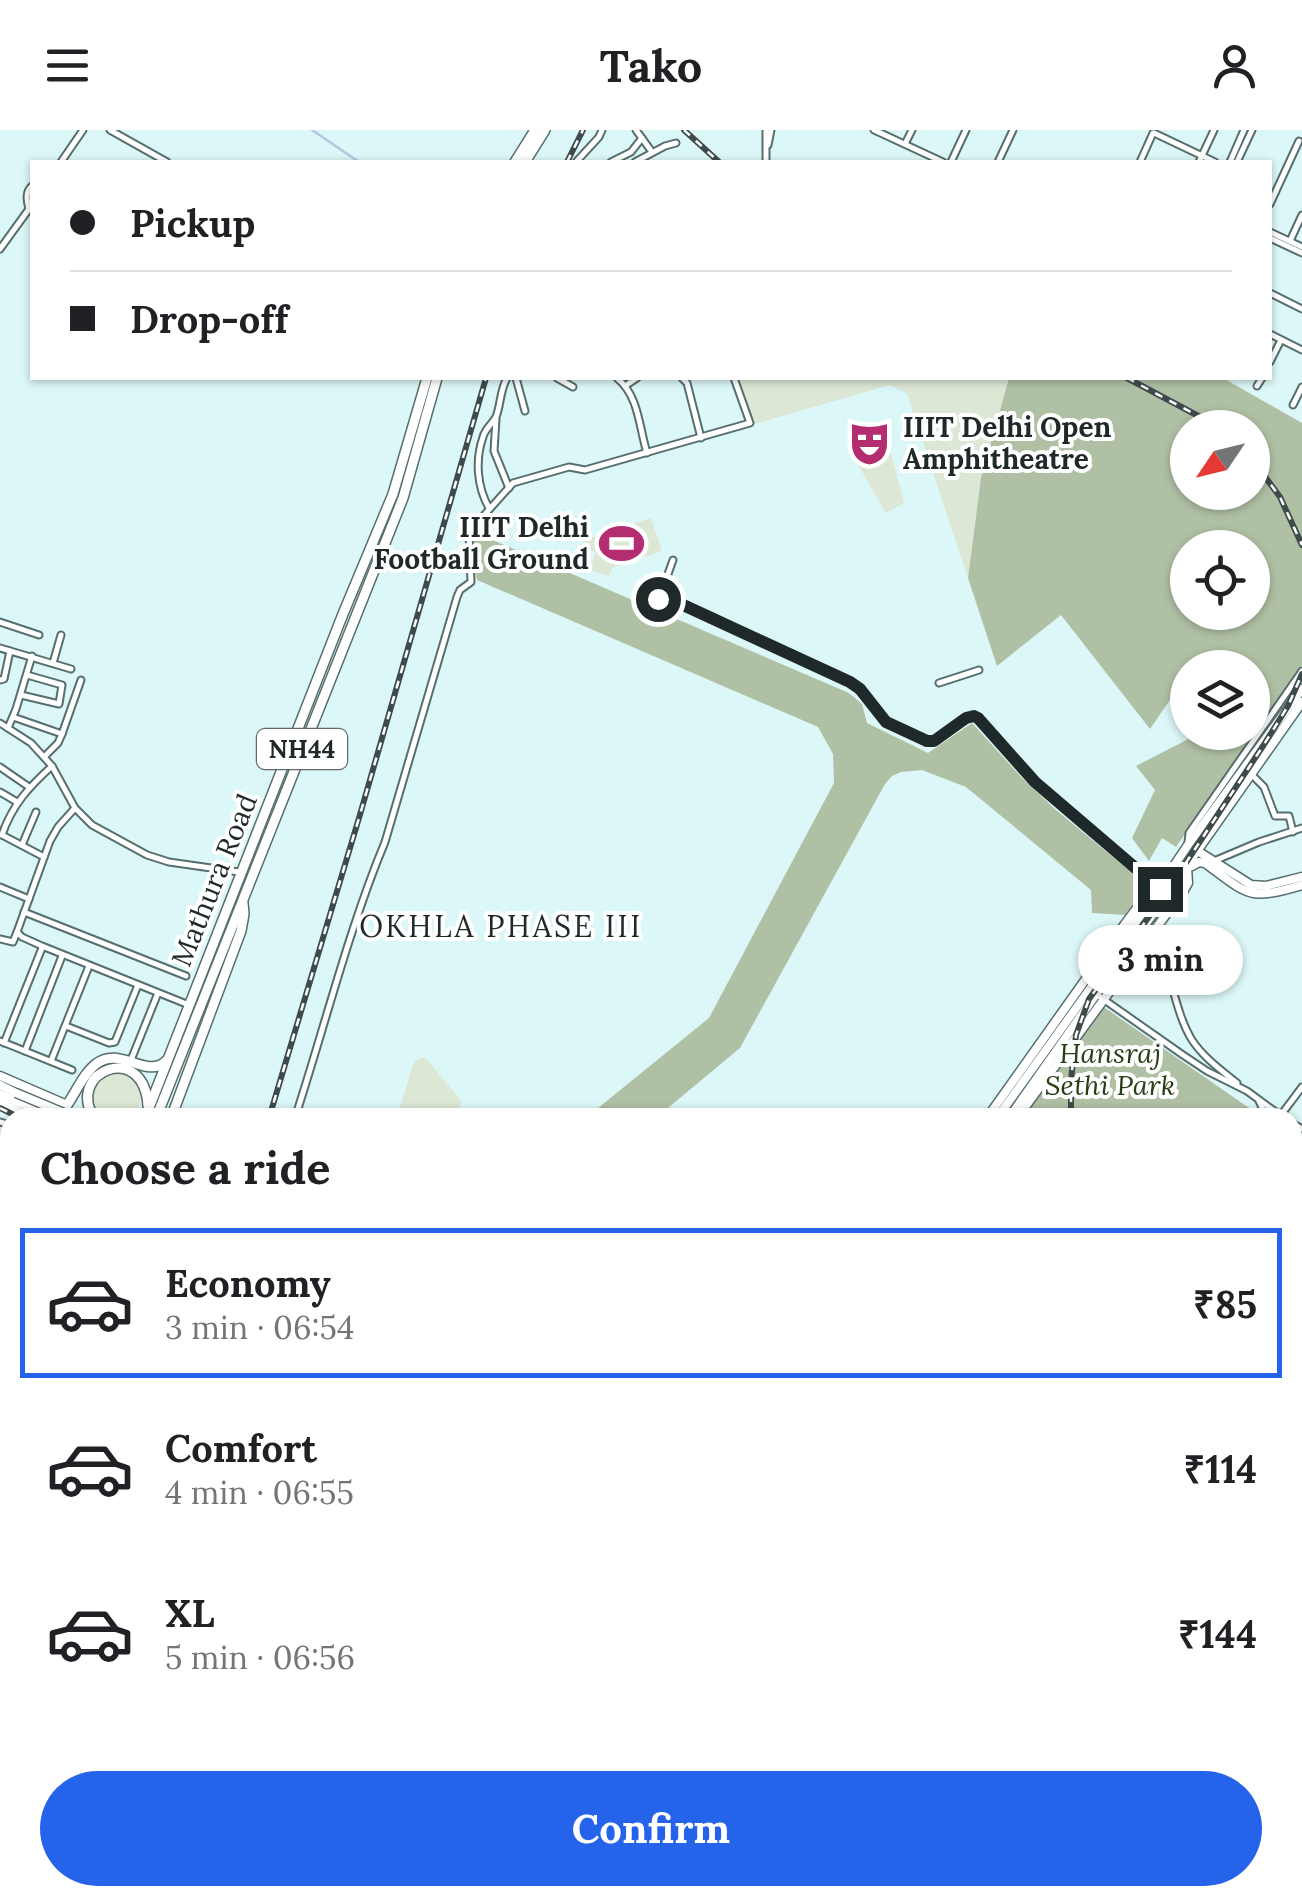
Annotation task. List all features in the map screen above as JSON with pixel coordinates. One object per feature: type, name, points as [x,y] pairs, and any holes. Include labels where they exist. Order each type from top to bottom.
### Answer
[{"type":"highway","points":[[515,160],[535,130]]},
{"type":"highway","points":[[526,160],[546,130]]},
{"type":"highway","name":"Mathura Road","points":[[148,1108],[393,494],[426,380]]},
{"type":"highway","name":"Mathura Road","points":[[160,1108],[403,498],[435,380]]},
{"type":"highway","points":[[175,1108],[241,931],[243,897]]},
{"type":"highway","points":[[67,1105],[88,1071],[106,1058],[116,1057],[154,1069],[168,1059]]},
{"type":"highway","points":[[89,1108],[87,1095],[93,1080],[112,1068],[138,1076],[145,1087],[146,1108]]},
{"type":"main road","points":[[1005,1108],[1158,887],[1162,875],[1176,864],[1302,689]]},
{"type":"main road","points":[[1024,1108],[1144,924],[1302,702]]},
{"type":"main road","points":[[1188,845],[1245,882],[1258,886],[1302,877]]},
{"type":"main road","points":[[1188,867],[1205,863],[1242,890],[1256,895],[1302,885]]},
{"type":"main road","points":[[1016,1108],[1186,887],[1188,867]]},
{"type":"main road","points":[[995,1108],[1158,887]]},
{"type":"main road","points":[[0,1076],[67,1105],[66,1108]]},
{"type":"main road","points":[[0,1085],[53,1108]]},
{"type":"street","points":[[62,160],[83,130]]},
{"type":"street","points":[[110,130],[162,160]]},
{"type":"street","points":[[578,160],[602,130]]},
{"type":"street","points":[[636,130],[652,152]]},
{"type":"street","points":[[766,160],[768,130]]},
{"type":"street","points":[[874,130],[939,160]]},
{"type":"street","points":[[905,144],[912,130]]},
{"type":"street","points":[[952,160],[966,130]]},
{"type":"street","points":[[999,160],[1013,130]]},
{"type":"street","points":[[1141,160],[1154,132],[1201,159],[1214,130]]},
{"type":"street","points":[[1234,160],[1244,130]]},
{"type":"street","points":[[1234,160],[1252,130]]},
{"type":"street","points":[[615,160],[631,152],[642,138]]},
{"type":"street","points":[[1272,200],[1299,142]]},
{"type":"street","points":[[638,160],[676,143]]},
{"type":"street","points":[[0,249],[29,209],[26,200],[30,188]]},
{"type":"street","points":[[1290,242],[1302,215]]},
{"type":"street","points":[[1272,236],[1302,250]]},
{"type":"street","points":[[1272,236],[1302,250]]},
{"type":"street","points":[[1272,294],[1302,309]]},
{"type":"street","points":[[1272,335],[1302,350]]},
{"type":"street","points":[[1272,358],[1281,340]]},
{"type":"street","points":[[506,380],[496,416],[494,451],[509,488]]},
{"type":"street","points":[[516,380],[524,411]]},
{"type":"street","points":[[560,380],[573,387]]},
{"type":"street","points":[[618,380],[635,404],[647,453]]},
{"type":"street","points":[[625,386],[635,380]]},
{"type":"street","points":[[684,380],[701,438]]},
{"type":"street","points":[[298,1108],[385,842],[457,596],[470,582],[469,532],[513,484],[569,467],[585,470],[750,424],[735,380]]},
{"type":"street","points":[[1257,386],[1261,380]]},
{"type":"street","points":[[1293,405],[1302,387]]},
{"type":"street","points":[[490,508],[480,488],[479,458],[484,433],[496,416]]},
{"type":"street","points":[[673,560],[656,600],[668,598],[850,682],[886,722],[927,741],[934,741],[966,718],[978,718],[1035,782],[1158,887]]},
{"type":"street","points":[[0,622],[40,635]]},
{"type":"street","points":[[53,663],[60,635]]},
{"type":"street","points":[[0,648],[71,669]]},
{"type":"street","points":[[0,680],[4,678],[10,651]]},
{"type":"street","points":[[8,728],[32,656]]},
{"type":"street","points":[[938,683],[979,670]]},
{"type":"street","points":[[1188,845],[1189,833],[1302,672]]},
{"type":"street","points":[[21,695],[59,704],[62,685],[27,675]]},
{"type":"street","points":[[44,758],[58,744],[80,680]]},
{"type":"street","points":[[13,718],[62,734]]},
{"type":"street","points":[[0,722],[31,744],[52,766],[75,808],[92,825],[147,855],[192,867],[242,872]]},
{"type":"street","points":[[0,766],[29,787]]},
{"type":"street","points":[[44,857],[1,834],[17,802],[52,766]]},
{"type":"street","points":[[1252,775],[1264,787],[1274,816],[1289,816],[1293,832]]},
{"type":"street","points":[[0,792],[17,802]]},
{"type":"street","points":[[0,938],[14,942],[44,857],[58,827],[75,808]]},
{"type":"street","points":[[22,845],[36,812]]},
{"type":"street","points":[[1214,861],[1302,828]]},
{"type":"street","points":[[0,887],[29,899]]},
{"type":"street","points":[[24,912],[186,976]]},
{"type":"street","points":[[1144,924],[1152,934],[1191,1038],[1206,1056],[1270,1108]]},
{"type":"street","points":[[18,932],[42,946],[189,1005]]},
{"type":"street","points":[[42,946],[2,1042],[72,1070]]},
{"type":"street","points":[[24,1050],[62,954]]},
{"type":"street","points":[[51,1061],[90,966]]},
{"type":"street","points":[[66,1026],[114,1042],[138,985]]},
{"type":"street","points":[[131,1061],[158,993]]},
{"type":"street","points":[[1100,996],[1207,1071],[1247,1091]]},
{"type":"street","points":[[1287,1108],[1302,1087]]},
{"type":"street","points":[[1257,1098],[1262,1108]]},
{"type":"green space","points":[[736,380],[1008,380],[981,478],[968,578],[907,394],[890,385],[754,424]]},
{"type":"green space","points":[[1008,380],[1227,380],[1302,423],[1302,665],[1270,711],[1270,650],[1170,650],[1170,700],[1150,729],[1061,615],[997,666],[968,578],[981,478]]},
{"type":"green space","points":[[891,453],[904,503],[886,513],[857,463]]},
{"type":"green space","name":"IIIT Delhi Football Ground","points":[[651,518],[662,551],[612,568],[609,576],[590,570],[596,552],[584,548],[587,539]]},
{"type":"green space","points":[[474,532],[849,693],[862,704],[867,723],[928,753],[972,723],[1056,810],[1148,886],[1125,915],[1092,913],[1091,890],[966,787],[922,770],[901,772],[885,784],[740,1048],[668,1108],[598,1108],[709,1018],[834,783],[833,754],[818,727],[477,580],[470,538]]},
{"type":"green space","points":[[1170,748],[1243,750],[1176,847],[1162,838],[1149,861],[1132,838],[1155,790],[1136,766]]},
{"type":"green space","name":"Hansraj Sethi Park","points":[[1098,1003],[1249,1108],[1028,1108]]},
{"type":"green space","points":[[426,1058],[461,1101],[460,1107],[400,1108],[414,1062]]},
{"type":"green space","points":[[120,1072],[135,1080],[141,1090],[138,1108],[95,1108],[94,1087]]},
{"type":"waterway","points":[[312,130],[356,160]]},
{"type":"railway","points":[[568,160],[583,130]]},
{"type":"railway","points":[[684,130],[717,160]]},
{"type":"railway","points":[[272,1108],[485,380]]},
{"type":"railway","points":[[1131,380],[1187,410]]},
{"type":"railway","points":[[1270,483],[1302,545]]},
{"type":"railway","points":[[1071,1108],[1076,1035],[1089,999],[1164,896],[1263,746],[1302,674]]},
{"type":"place","name":"IIIT Delhi Open Amphitheatre","points":[[870,443]]},
{"type":"place","name":"IIIT Delhi Football Ground","points":[[622,543]]},
{"type":"district","name":"OKHLA PHASE III","points":[[501,926]]},
{"type":"route","points":[[658,599],[668,598],[850,682],[886,722],[927,741],[934,741],[966,718],[978,718],[1035,782],[1160,889]]}]
